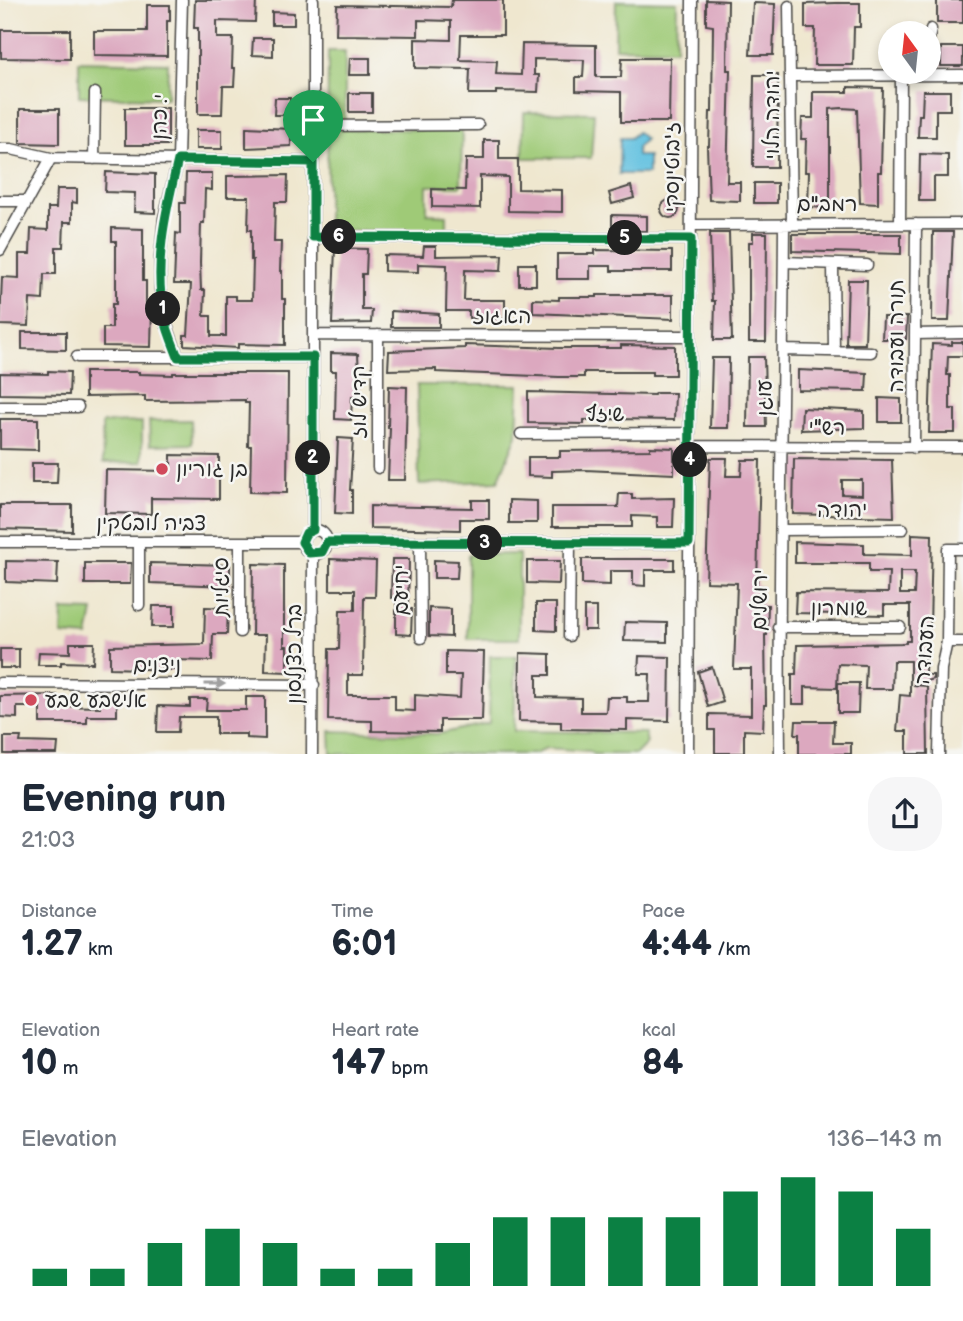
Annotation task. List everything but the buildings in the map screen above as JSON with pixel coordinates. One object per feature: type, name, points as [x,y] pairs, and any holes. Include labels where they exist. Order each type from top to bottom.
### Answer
[{"type":"street","name":"י. כהן","points":[[178,357],[164,317],[160,289],[164,218],[178,160],[182,0]]},
{"type":"street","points":[[313,0],[313,530]]},
{"type":"street","name":"ז'בוטינסקי","points":[[688,754],[692,0]]},
{"type":"street","name":"יהודה הלוי","points":[[788,224],[792,76],[789,6]]},
{"type":"street","points":[[942,74],[963,75]]},
{"type":"street","points":[[792,76],[878,75]]},
{"type":"street","points":[[900,224],[901,84]]},
{"type":"street","points":[[94,159],[95,93]]},
{"type":"street","points":[[313,126],[478,125]]},
{"type":"street","points":[[0,149],[51,158],[313,162]]},
{"type":"street","points":[[0,250],[51,158]]},
{"type":"street","points":[[0,201],[25,201]]},
{"type":"street","name":"עוגן","points":[[783,447],[784,262],[788,224]]},
{"type":"street","name":"תורה ועבודה","points":[[915,448],[916,224]]},
{"type":"street","name":"רמב\"ם","points":[[691,225],[963,224]]},
{"type":"street","points":[[313,237],[691,239]]},
{"type":"street","points":[[784,262],[867,265]]},
{"type":"street","points":[[833,265],[834,351]]},
{"type":"street","points":[[916,334],[963,334]]},
{"type":"street","name":"האגוז","points":[[313,335],[690,336]]},
{"type":"street","name":"קדיש לוז","points":[[378,335],[378,468]]},
{"type":"street","name":"עוגן","points":[[783,350],[871,352]]},
{"type":"street","points":[[77,358],[313,357]]},
{"type":"street","points":[[0,407],[78,407]]},
{"type":"street","name":"שיזף","points":[[521,434],[690,433]]},
{"type":"street","name":"רש\"י","points":[[690,446],[963,447]]},
{"type":"street","name":"ירושלים","points":[[780,754],[778,627],[783,447]]},
{"type":"street","name":"יהודה","points":[[781,530],[903,529]]},
{"type":"street","points":[[313,530],[325,534],[327,542],[322,552],[313,554],[305,550],[302,542],[306,533],[313,530]]},
{"type":"street","name":"צביה לובטקין","points":[[0,542],[302,542]]},
{"type":"street","points":[[139,542],[139,605]]},
{"type":"street","name":"סיגליות","points":[[240,542],[240,632]]},
{"type":"street","points":[[327,542],[689,543]]},
{"type":"street","name":"יחיעם","points":[[420,542],[421,638]]},
{"type":"street","points":[[569,636],[570,543]]},
{"type":"street","name":"העבודה","points":[[939,754],[941,669],[947,642],[948,549],[963,549]]},
{"type":"street","name":"ברל כצנלסון","points":[[312,754],[313,554]]},
{"type":"street","name":"שומרון","points":[[778,627],[900,627]]},
{"type":"street","points":[[947,642],[963,642]]},
{"type":"street","name":"ניצנים","points":[[0,683],[314,685]]},
{"type":"green space","points":[[616,1],[677,2],[676,49],[615,48]]},
{"type":"green space","points":[[328,51],[345,51],[345,129],[462,130],[461,186],[427,186],[427,214],[447,215],[447,231],[327,231]]},
{"type":"green space","points":[[79,61],[168,63],[167,98],[79,96]]},
{"type":"green space","points":[[524,112],[594,113],[591,158],[523,158]]},
{"type":"green space","points":[[417,385],[519,385],[517,435],[498,481],[419,484]]},
{"type":"green space","points":[[191,420],[192,444],[150,445],[149,421]]},
{"type":"green space","points":[[142,422],[142,462],[103,463],[102,423]]},
{"type":"green space","points":[[519,554],[519,639],[468,639],[468,555]]},
{"type":"green space","points":[[63,610],[93,611],[88,637],[62,635]]},
{"type":"green space","points":[[490,656],[516,656],[514,731],[645,733],[647,743],[636,754],[593,754],[589,751],[546,748],[535,754],[331,754],[330,731],[439,734],[489,723]]},
{"type":"water","points":[[637,132],[645,139],[637,148],[637,156],[648,156],[648,174],[619,174],[620,138],[630,138]]},
{"type":"place","name":"בן גוריון","points":[[162,469]]},
{"type":"place","name":"אלישבע שבע","points":[[31,700]]},
{"type":"route","points":[[178,160],[313,162],[313,237],[691,239],[689,543],[327,542],[325,549],[318,554],[305,550],[303,537],[313,530],[313,357],[178,357],[164,317],[160,258],[164,218],[178,160]]}]
